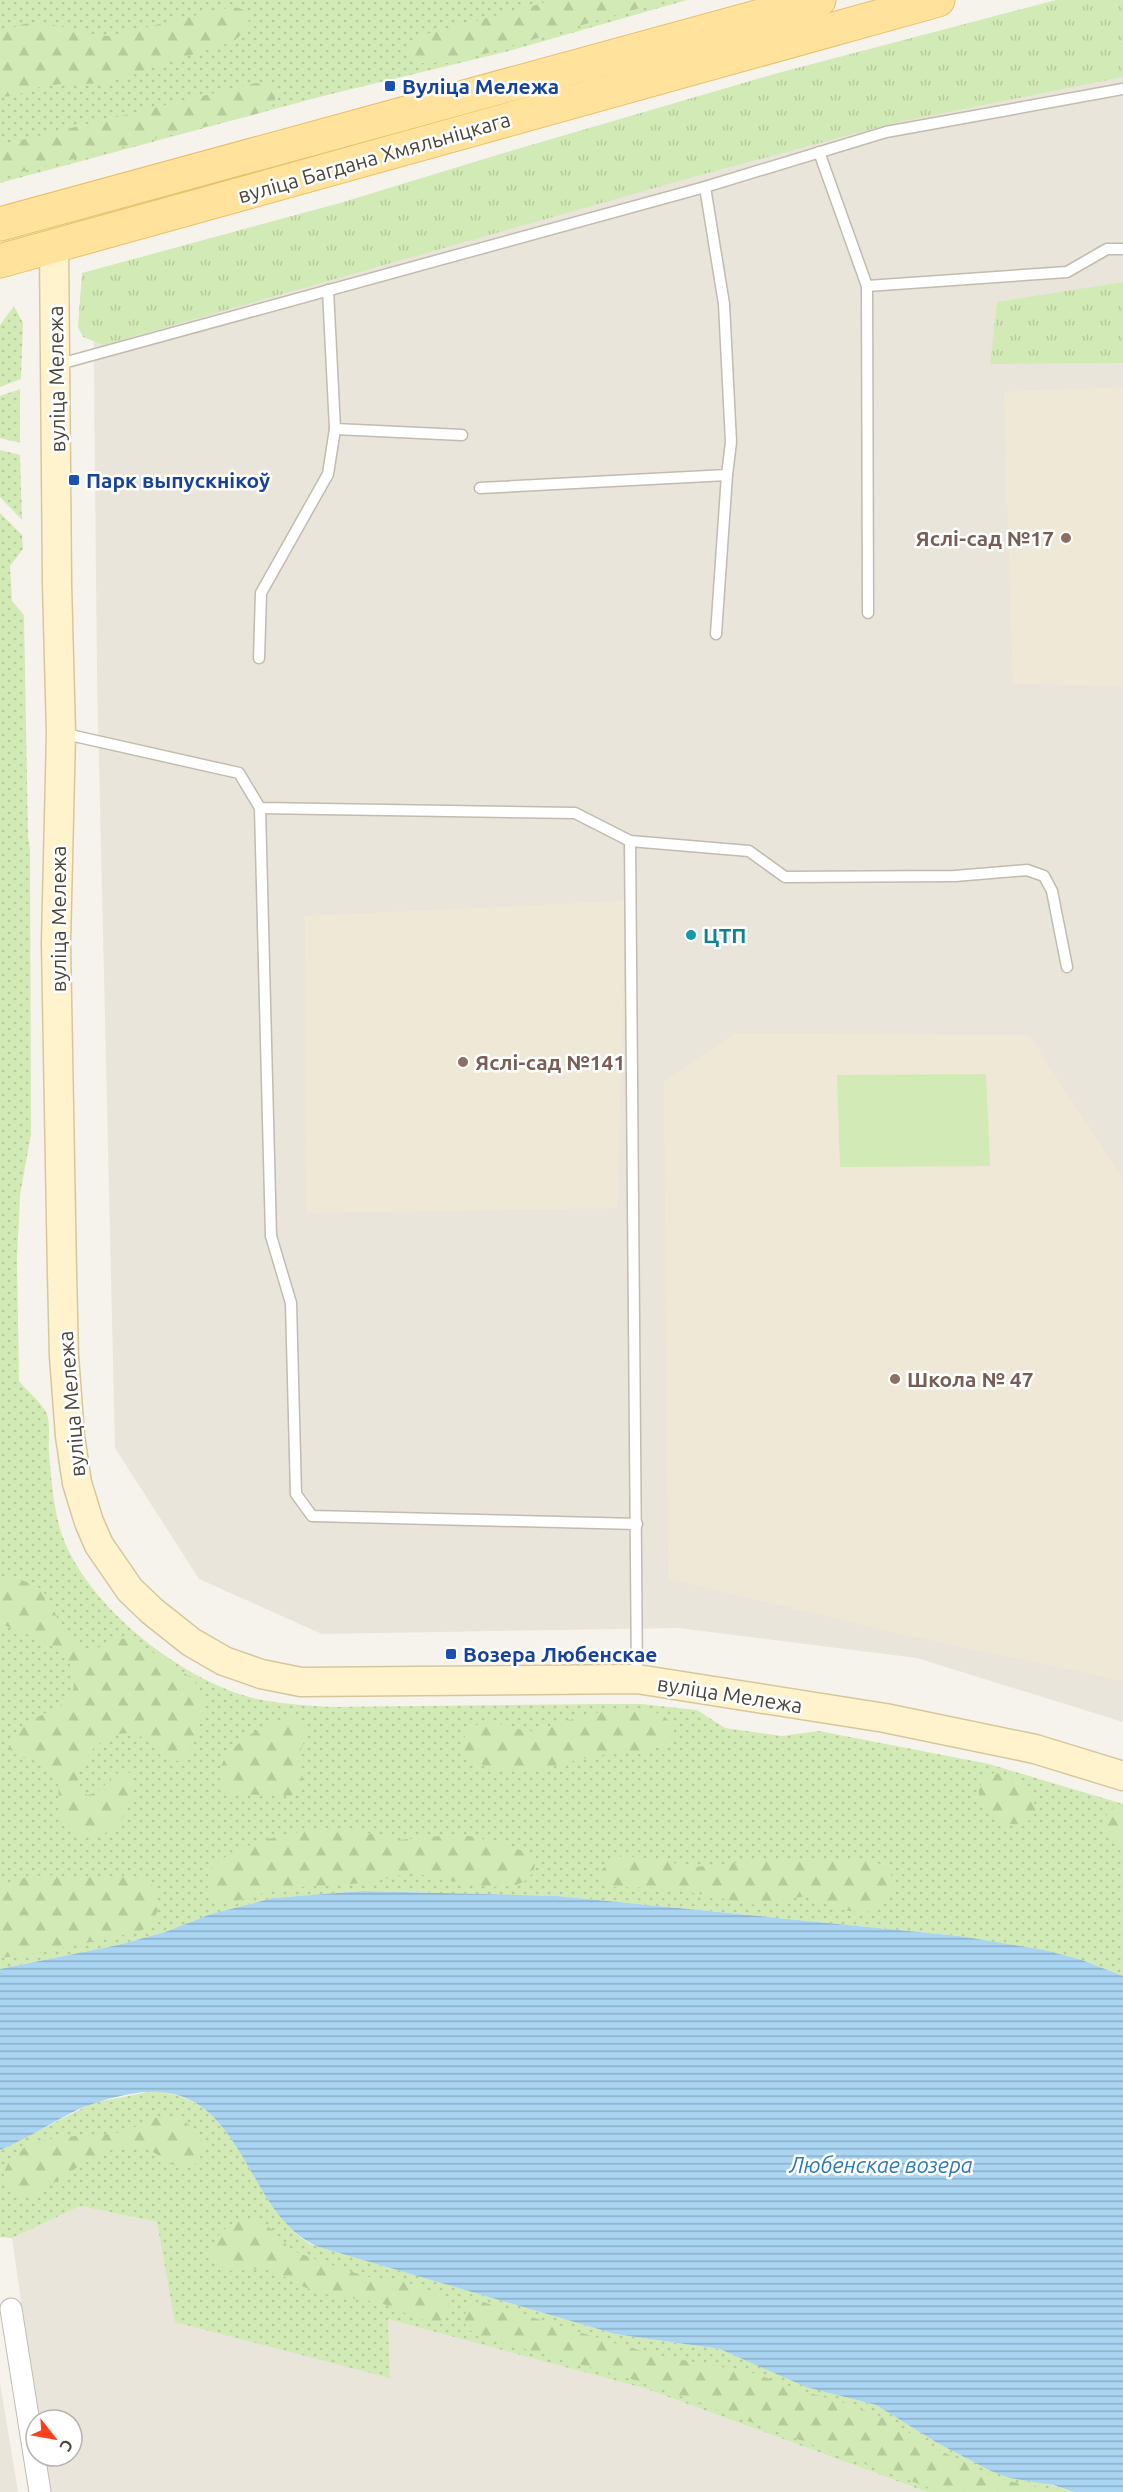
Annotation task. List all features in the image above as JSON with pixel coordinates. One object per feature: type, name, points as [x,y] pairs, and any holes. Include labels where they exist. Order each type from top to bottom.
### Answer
[{"type":"main road","name":"вуліца Багдана Хмяльніцкага","points":[[0,224],[819,0]]},
{"type":"main road","name":"вуліца Багдана Хмяльніцкага","points":[[0,261],[938,0]]},
{"type":"main road","name":"вуліца Мележа","points":[[50,211],[54,246],[56,365],[60,733],[56,943],[64,1356],[70,1436],[77,1483],[89,1522],[112,1567],[130,1590],[191,1642],[224,1661],[261,1674],[301,1682],[637,1679],[897,1721],[1035,1749],[1123,1776]]},
{"type":"street","points":[[11,2309],[40,2492]]},
{"type":"lane","points":[[56,365],[705,187],[886,132],[1123,89]]},
{"type":"lane","points":[[819,152],[867,285],[868,613]]},
{"type":"lane","points":[[705,187],[724,304],[731,442],[716,634]]},
{"type":"lane","points":[[867,285],[1066,272],[1107,249],[1123,249]]},
{"type":"lane","points":[[259,658],[261,594],[328,474],[334,429],[328,290]]},
{"type":"lane","points":[[334,429],[462,435]]},
{"type":"lane","points":[[480,488],[727,474]]},
{"type":"lane","points":[[60,733],[239,773],[260,808],[271,1236],[291,1303],[296,1494],[312,1516],[637,1524]]},
{"type":"lane","points":[[260,808],[575,813],[630,841],[749,851],[785,877],[955,876],[1027,870],[1044,876],[1052,891],[1067,967]]},
{"type":"lane","points":[[630,841],[637,1679]]},
{"type":"shaded area","points":[[1123,0],[1123,1722],[917,1658],[678,1628],[322,1634],[199,1579],[115,1448],[97,677],[93,279]]},
{"type":"shaded area","name":"Яслі-сад №17","points":[[1123,387],[1123,686],[1013,684],[1004,392]]},
{"type":"shaded area","name":"Яслі-сад №141","points":[[626,901],[617,1208],[306,1213],[305,916]]},
{"type":"shaded area","name":"Школа № 47","points":[[735,1033],[1029,1035],[1123,1180],[1123,1681],[915,1637],[668,1579],[664,1082]]},
{"type":"shaded area","points":[[80,2206],[157,2222],[390,2378],[387,2318],[647,2389],[927,2492],[49,2492],[46,2468],[84,2468],[84,2408],[36,2408],[12,2238]]},
{"type":"shaded area","points":[[0,2383],[18,2492],[0,2492]]},
{"type":"green space","points":[[0,0],[687,0],[505,52],[319,97],[0,183]]},
{"type":"green space","points":[[554,0],[667,0],[453,63],[416,63],[408,53],[411,45],[423,35]]},
{"type":"green space","points":[[1056,0],[1123,0],[1123,77],[894,123],[693,177],[103,345],[83,337],[78,327],[82,273],[340,203],[778,73]]},
{"type":"green space","points":[[232,7],[241,9],[249,17],[243,33],[232,42],[107,82],[44,86],[14,95],[0,96],[0,35],[14,27],[41,23],[109,36]]},
{"type":"green space","points":[[256,83],[270,86],[275,91],[275,103],[264,112],[0,177],[1,145]]},
{"type":"green space","points":[[1123,282],[1123,363],[990,364],[997,302]]},
{"type":"green space","points":[[14,306],[23,323],[21,379],[0,387],[0,325]]},
{"type":"green space","points":[[20,389],[20,443],[0,438],[0,396]]},
{"type":"green space","points":[[0,450],[20,455],[22,520],[0,497]]},
{"type":"green space","points":[[0,513],[22,535],[23,549],[10,566],[12,601],[24,615],[30,848],[31,1134],[20,1195],[17,1259],[19,1381],[48,1416],[51,1480],[59,1525],[70,1553],[87,1581],[136,1633],[164,1655],[194,1674],[224,1688],[262,1700],[330,1707],[641,1704],[697,1710],[725,1728],[782,1736],[819,1731],[989,1764],[1123,1804],[1123,1976],[1082,1960],[959,1936],[557,1896],[363,1891],[273,1898],[211,1914],[165,1932],[118,1945],[0,1969]]},
{"type":"green space","points":[[986,1074],[990,1166],[840,1167],[837,1075]]},
{"type":"green space","points":[[0,1576],[27,1582],[42,1590],[62,1628],[73,1641],[89,1649],[114,1640],[128,1639],[186,1674],[196,1683],[201,1693],[203,1705],[197,1734],[188,1753],[181,1759],[174,1761],[165,1758],[145,1739],[138,1735],[124,1733],[104,1740],[89,1754],[78,1776],[78,1787],[87,1795],[100,1790],[118,1773],[130,1773],[134,1784],[124,1816],[117,1825],[101,1835],[82,1835],[61,1824],[58,1781],[52,1769],[40,1762],[20,1756],[9,1748],[14,1735],[23,1725],[68,1699],[73,1688],[73,1674],[67,1659],[55,1648],[0,1623]]},
{"type":"green space","points":[[641,1710],[658,1713],[671,1723],[674,1731],[670,1738],[659,1747],[596,1756],[535,1770],[497,1769],[474,1761],[464,1752],[463,1742],[468,1732],[482,1723],[496,1723],[536,1731],[585,1715]]},
{"type":"green space","points":[[291,1717],[302,1725],[305,1733],[298,1760],[302,1779],[294,1794],[281,1796],[235,1794],[225,1789],[221,1783],[220,1772],[232,1750],[256,1731],[281,1719]]},
{"type":"green space","points":[[994,1773],[1015,1780],[1031,1796],[1036,1810],[1029,1821],[1017,1824],[1005,1822],[992,1815],[983,1805],[979,1794],[982,1783]]},
{"type":"green space","points":[[1113,1808],[1123,1809],[1123,1845],[1110,1835],[1105,1827],[1103,1819]]},
{"type":"green space","points":[[321,1828],[346,1828],[399,1840],[451,1835],[469,1836],[504,1844],[525,1852],[535,1865],[528,1878],[516,1885],[498,1887],[406,1874],[363,1883],[275,1890],[233,1901],[220,1902],[210,1897],[207,1883],[209,1874],[216,1864],[228,1855],[259,1842]]},
{"type":"green space","points":[[623,1856],[694,1867],[756,1861],[857,1859],[881,1864],[890,1872],[894,1883],[885,1903],[863,1913],[837,1909],[806,1896],[756,1905],[668,1888],[610,1887],[604,1883],[601,1871],[612,1859]]},
{"type":"green space","points":[[45,1875],[134,1876],[143,1879],[155,1890],[158,1900],[156,1914],[141,1931],[39,1953],[0,1958],[0,1885]]},
{"type":"green space","points":[[153,2091],[183,2098],[207,2112],[226,2131],[288,2226],[310,2244],[615,2334],[720,2349],[837,2395],[876,2405],[973,2462],[1074,2492],[927,2492],[647,2389],[388,2319],[390,2378],[175,2322],[157,2222],[80,2206],[12,2238],[0,2237],[0,2150],[93,2103]]},
{"type":"green space","points":[[164,2115],[178,2119],[195,2130],[204,2149],[197,2163],[180,2168],[150,2150],[129,2147],[99,2155],[44,2190],[31,2195],[15,2194],[4,2182],[7,2166],[16,2154],[28,2146],[59,2138],[121,2132]]},
{"type":"green space","points":[[242,2219],[263,2223],[287,2246],[304,2255],[365,2276],[399,2280],[431,2292],[448,2303],[447,2315],[442,2321],[421,2319],[377,2302],[318,2292],[267,2270],[231,2271],[225,2269],[212,2258],[214,2244],[225,2229]]},
{"type":"green space","points":[[483,2302],[627,2347],[672,2358],[750,2372],[851,2405],[887,2419],[927,2444],[995,2478],[1060,2492],[941,2492],[642,2382],[476,2335],[466,2327],[465,2317],[470,2306]]},
{"type":"water","name":"Любенскае возера","points":[[363,1891],[557,1896],[959,1936],[1044,1950],[1082,1960],[1123,1976],[1123,2492],[1074,2492],[1053,2485],[1010,2478],[991,2471],[939,2444],[876,2405],[806,2387],[720,2349],[615,2334],[319,2247],[298,2235],[281,2218],[267,2199],[233,2141],[207,2111],[192,2101],[174,2094],[154,2092],[130,2094],[101,2101],[73,2112],[0,2150],[0,1969],[118,1945],[165,1932],[211,1914],[273,1898]]},
{"type":"place","name":"Вуліца Мележа","points":[[390,86]]},
{"type":"place","name":"Парк выпускнікоў","points":[[74,480]]},
{"type":"place","name":"Яслі-сад №17","points":[[1066,538]]},
{"type":"place","name":"ЦТП","points":[[691,935]]},
{"type":"place","name":"Яслі-сад №141","points":[[463,1062]]},
{"type":"place","name":"Школа № 47","points":[[895,1379]]},
{"type":"place","name":"Возера Любенскае","points":[[451,1654]]}]
